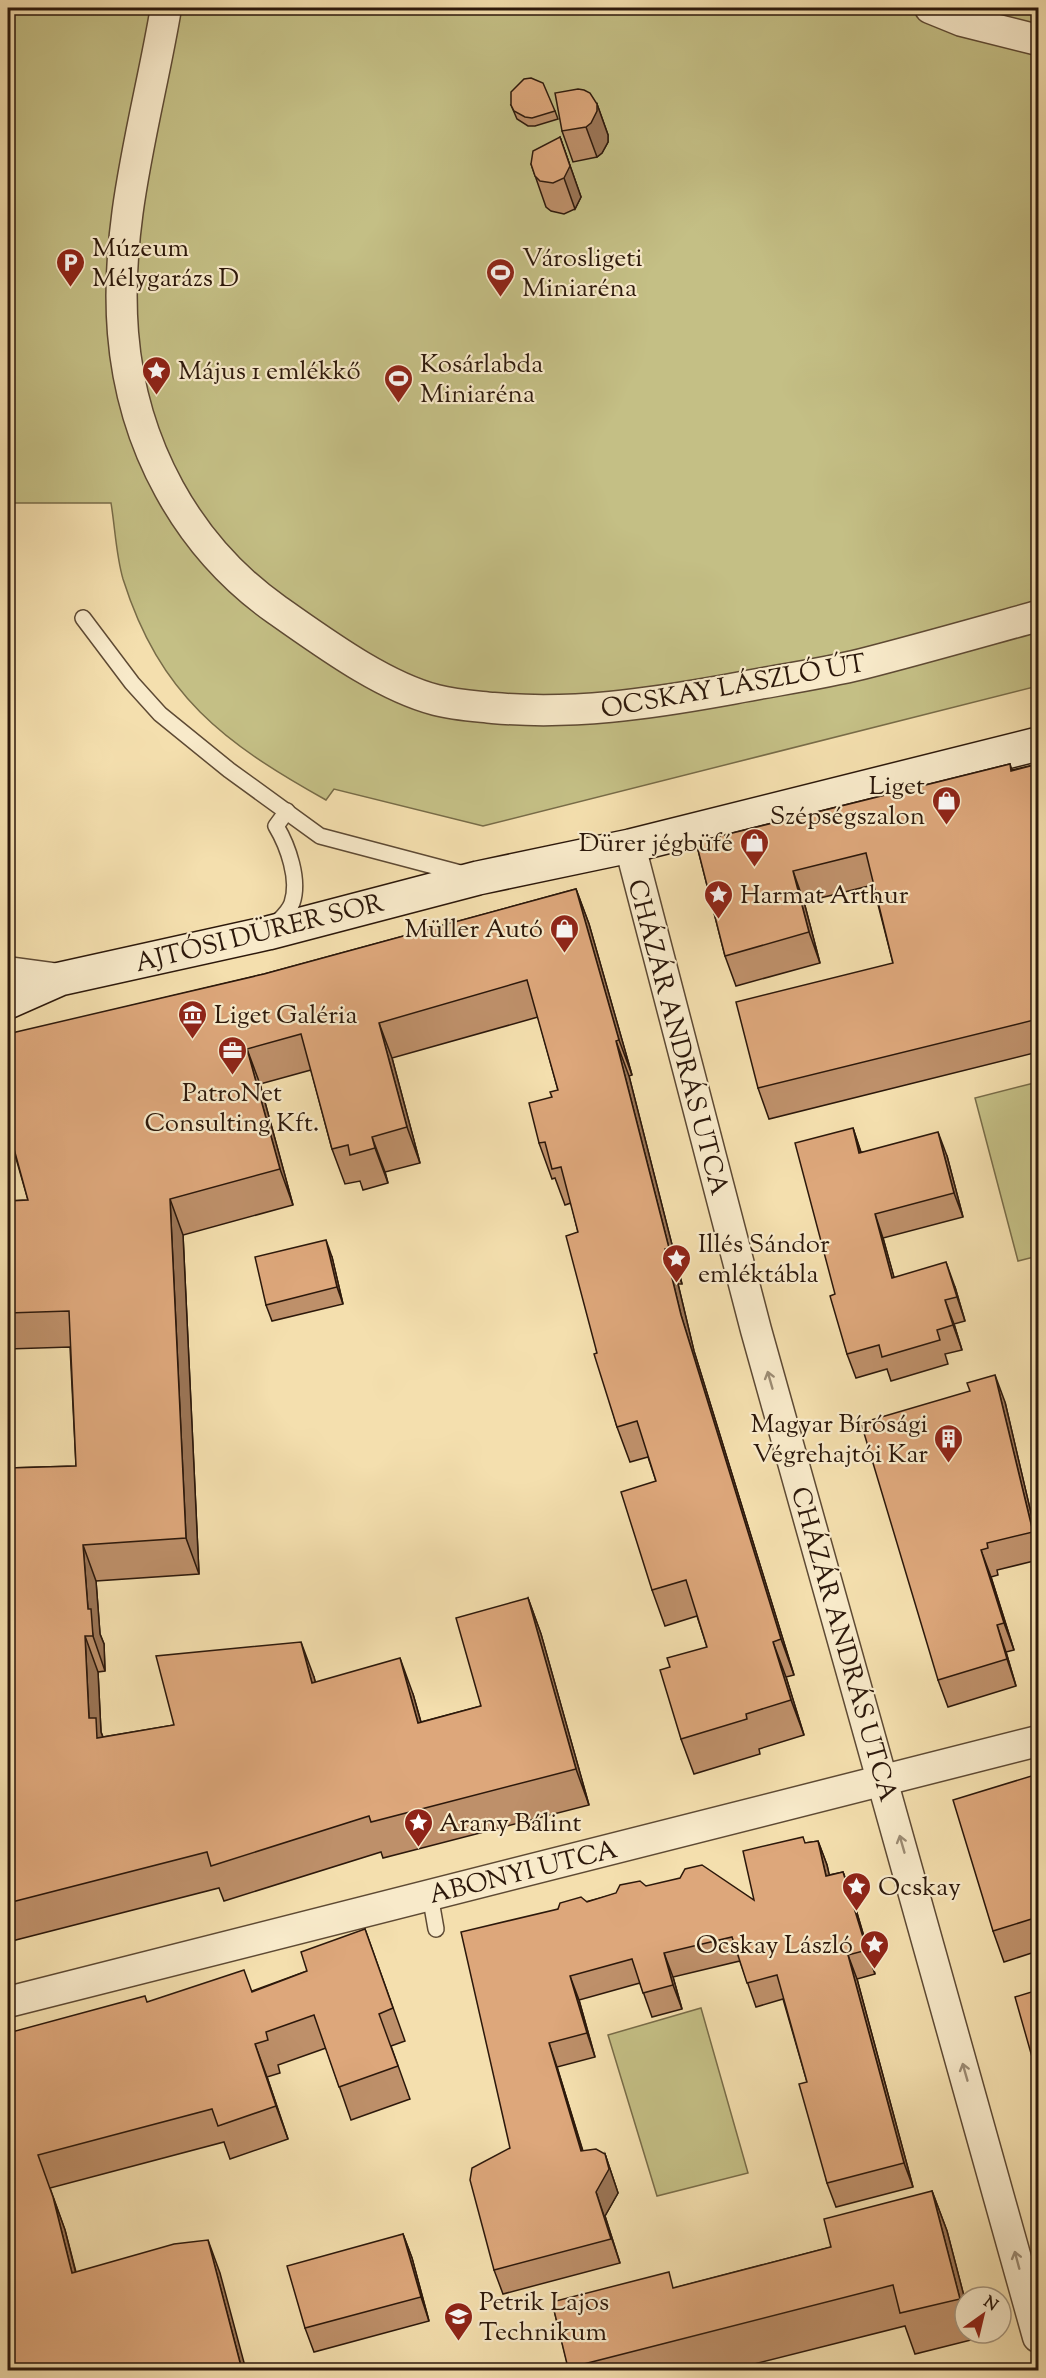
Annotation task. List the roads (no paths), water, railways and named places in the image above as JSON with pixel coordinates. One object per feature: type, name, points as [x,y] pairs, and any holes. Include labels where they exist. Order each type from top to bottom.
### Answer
[{"type":"street","name":"OCSKAY LÁSZLÓ ÚT","points":[[166,8],[128,208],[122,281],[123,336],[134,396],[146,438],[162,478],[181,513],[212,554],[261,598],[347,658],[432,700],[468,706],[557,712],[648,704],[859,665],[1038,616]]},
{"type":"street","points":[[930,8],[962,21],[1038,40]]},
{"type":"street","name":"AJTÓSI DÜRER SOR","points":[[8,1002],[60,979],[268,933],[478,878],[630,846],[1038,744]]},
{"type":"street","name":"CHÁZÁR ANDRÁS UTCA","points":[[630,846],[756,1330],[884,1779],[1038,2337]]},
{"type":"street","points":[[8,972],[60,979]]},
{"type":"street","name":"ABONYI UTCA","points":[[8,2002],[1038,1741]]},
{"type":"lane","points":[[83,618],[132,683],[160,714],[229,770],[320,836],[395,858],[478,878]]},
{"type":"lane","points":[[268,933],[291,906],[295,889],[285,842],[276,826],[287,811]]},
{"type":"lane","points":[[430,1895],[436,1929]]},
{"type":"place","name":"Múzeum Mélygarázs D","points":[[71,288]]},
{"type":"place","name":"Városligeti Miniaréna","points":[[501,298]]},
{"type":"place","name":"Május 1 emlékkő","points":[[157,396]]},
{"type":"place","name":"Kosárlabda Miniaréna","points":[[399,404]]},
{"type":"place","name":"Liget Szépségszalon","points":[[946,826]]},
{"type":"place","name":"Dürer jégbüfé","points":[[754,868]]},
{"type":"place","name":"Harmat Arthur","points":[[719,920]]},
{"type":"place","name":"Müller Autó","points":[[564,954]]},
{"type":"place","name":"Liget Galéria","points":[[193,1040]]},
{"type":"place","name":"PatroNet Consulting Kft.","points":[[232,1076]]},
{"type":"place","name":"Illés Sándor emléktábla","points":[[677,1284]]},
{"type":"place","name":"Magyar Bírósági Végrehajtói Kar","points":[[949,1464]]},
{"type":"place","name":"Arany Bálint","points":[[418,1848]]},
{"type":"place","name":"Ocskay","points":[[857,1912]]},
{"type":"place","name":"Ocskay László","points":[[874,1970]]},
{"type":"place","name":"Petrik Lajos Technikum","points":[[458,2342]]}]
